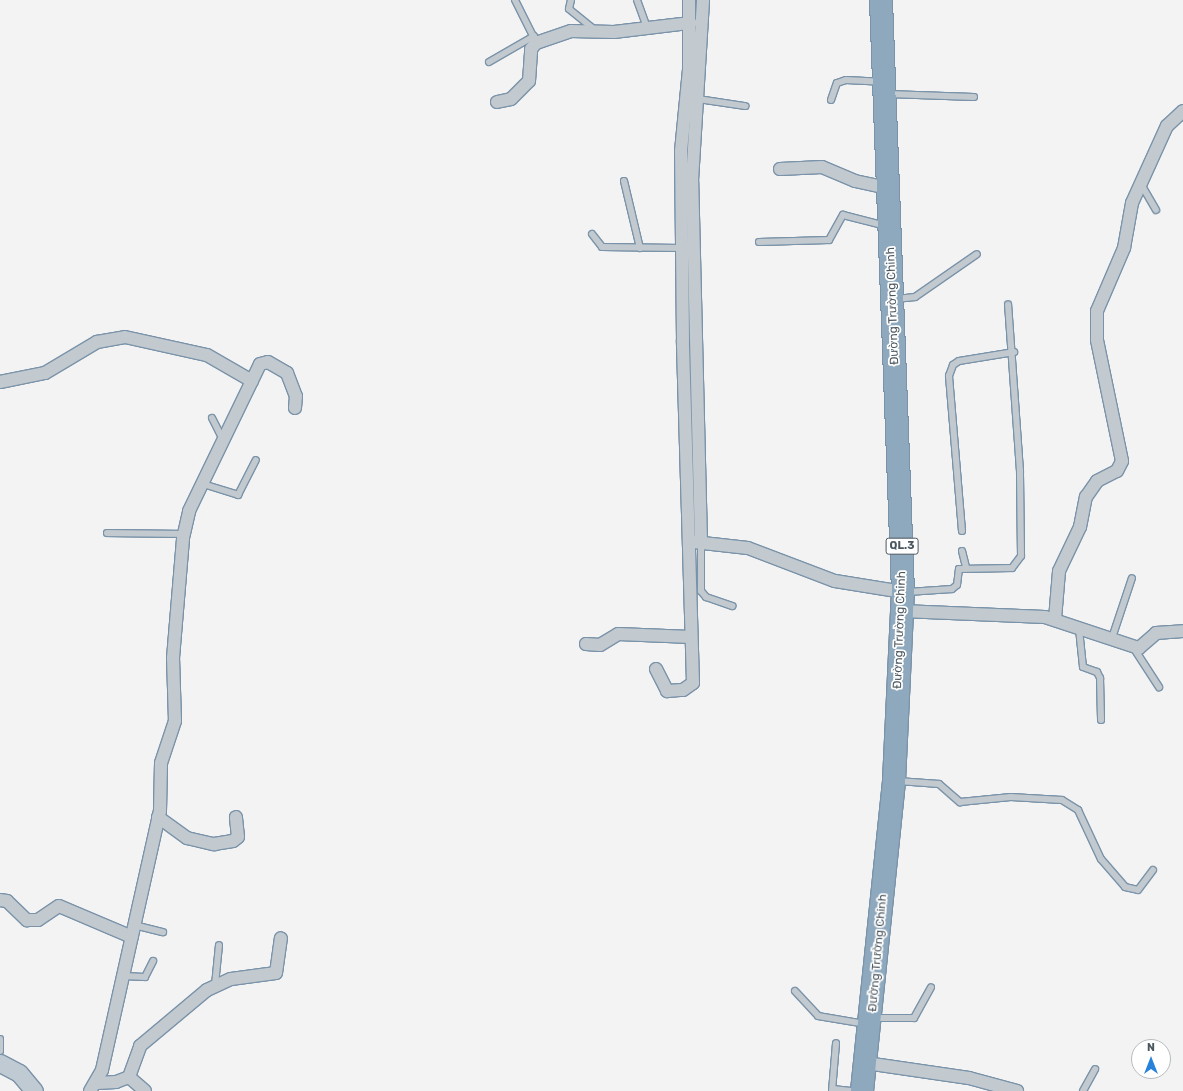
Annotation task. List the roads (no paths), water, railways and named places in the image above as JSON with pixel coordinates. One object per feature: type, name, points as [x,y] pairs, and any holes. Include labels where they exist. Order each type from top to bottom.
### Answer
[{"type":"highway","name":"Đường Trường Chinh","points":[[862,1091],[872,1021],[894,781],[903,601],[881,0]]},
{"type":"street","points":[[656,669],[667,691],[688,689],[693,683],[691,637],[695,542],[689,340],[682,248],[681,151],[690,23],[689,0]]},
{"type":"street","points":[[689,340],[692,180],[703,0]]},
{"type":"street","points":[[497,102],[511,99],[530,81],[531,49],[535,40],[571,31],[598,32],[690,23]]},
{"type":"street","points":[[1055,619],[1059,570],[1078,534],[1086,497],[1097,480],[1117,471],[1122,461],[1096,324],[1097,311],[1124,248],[1129,213],[1141,184],[1167,126],[1183,111]]},
{"type":"street","points":[[780,169],[822,167],[855,181],[888,188]]},
{"type":"street","points":[[0,382],[45,372],[97,342],[125,337],[207,355],[252,381]]},
{"type":"street","points":[[281,938],[276,972],[231,979],[215,985],[140,1046],[129,1077],[116,1082],[94,1087],[124,976],[158,817],[161,762],[175,721],[172,669],[184,534],[189,510],[203,484],[260,364],[268,362],[278,366],[292,382],[296,408]]},
{"type":"street","points":[[695,542],[748,548],[835,581],[903,601],[1055,619],[1111,641],[1133,647],[1144,646],[1156,633],[1183,631]]},
{"type":"street","points":[[586,644],[600,645],[618,634],[691,637]]},
{"type":"street","points":[[158,817],[187,838],[214,844],[233,841],[238,837],[236,817]]},
{"type":"street","points":[[0,900],[7,900],[28,920],[38,920],[59,906],[133,931]]},
{"type":"street","points":[[0,1062],[19,1073],[34,1091]]},
{"type":"street","points":[[866,1063],[969,1078],[1017,1091]]},
{"type":"street","points":[[129,1077],[145,1091]]},
{"type":"lane","points":[[489,62],[535,40],[515,0]]},
{"type":"lane","points":[[571,0],[569,9],[598,32]]},
{"type":"lane","points":[[637,0],[647,28]]},
{"type":"lane","points":[[831,100],[834,88],[846,80],[884,88],[974,96]]},
{"type":"lane","points":[[698,99],[745,106]]},
{"type":"lane","points":[[624,181],[640,248]]},
{"type":"lane","points":[[1141,184],[1156,210]]},
{"type":"lane","points":[[759,242],[829,240],[843,214],[890,227]]},
{"type":"lane","points":[[592,234],[602,247],[682,248]]},
{"type":"lane","points":[[893,300],[916,297],[977,254]]},
{"type":"lane","points":[[903,601],[952,589],[957,584],[959,569],[966,567],[1012,568],[1024,550],[1014,352],[1008,304]]},
{"type":"lane","points":[[962,530],[949,376],[953,365],[959,361],[1014,352]]},
{"type":"lane","points":[[212,418],[223,441]]},
{"type":"lane","points":[[203,484],[238,495],[256,460]]},
{"type":"lane","points":[[107,533],[184,534]]},
{"type":"lane","points":[[695,542],[701,591],[706,597],[732,606]]},
{"type":"lane","points":[[962,551],[966,567]]},
{"type":"lane","points":[[1111,641],[1132,578]]},
{"type":"lane","points":[[1079,629],[1083,666],[1097,672],[1100,678],[1101,720]]},
{"type":"lane","points":[[1133,647],[1159,687]]},
{"type":"lane","points":[[894,781],[939,784],[960,802],[1011,797],[1062,800],[1078,810],[1101,859],[1125,887],[1138,890],[1153,870]]},
{"type":"lane","points":[[133,931],[163,932]]},
{"type":"lane","points":[[215,985],[219,945]]},
{"type":"lane","points":[[124,976],[145,977],[153,961]]},
{"type":"lane","points":[[795,991],[818,1016],[872,1021],[914,1018],[931,987]]},
{"type":"lane","points":[[0,1039],[0,1050]]},
{"type":"lane","points":[[836,1043],[832,1090],[851,1091]]},
{"type":"lane","points":[[1083,1091],[1095,1069]]}]
